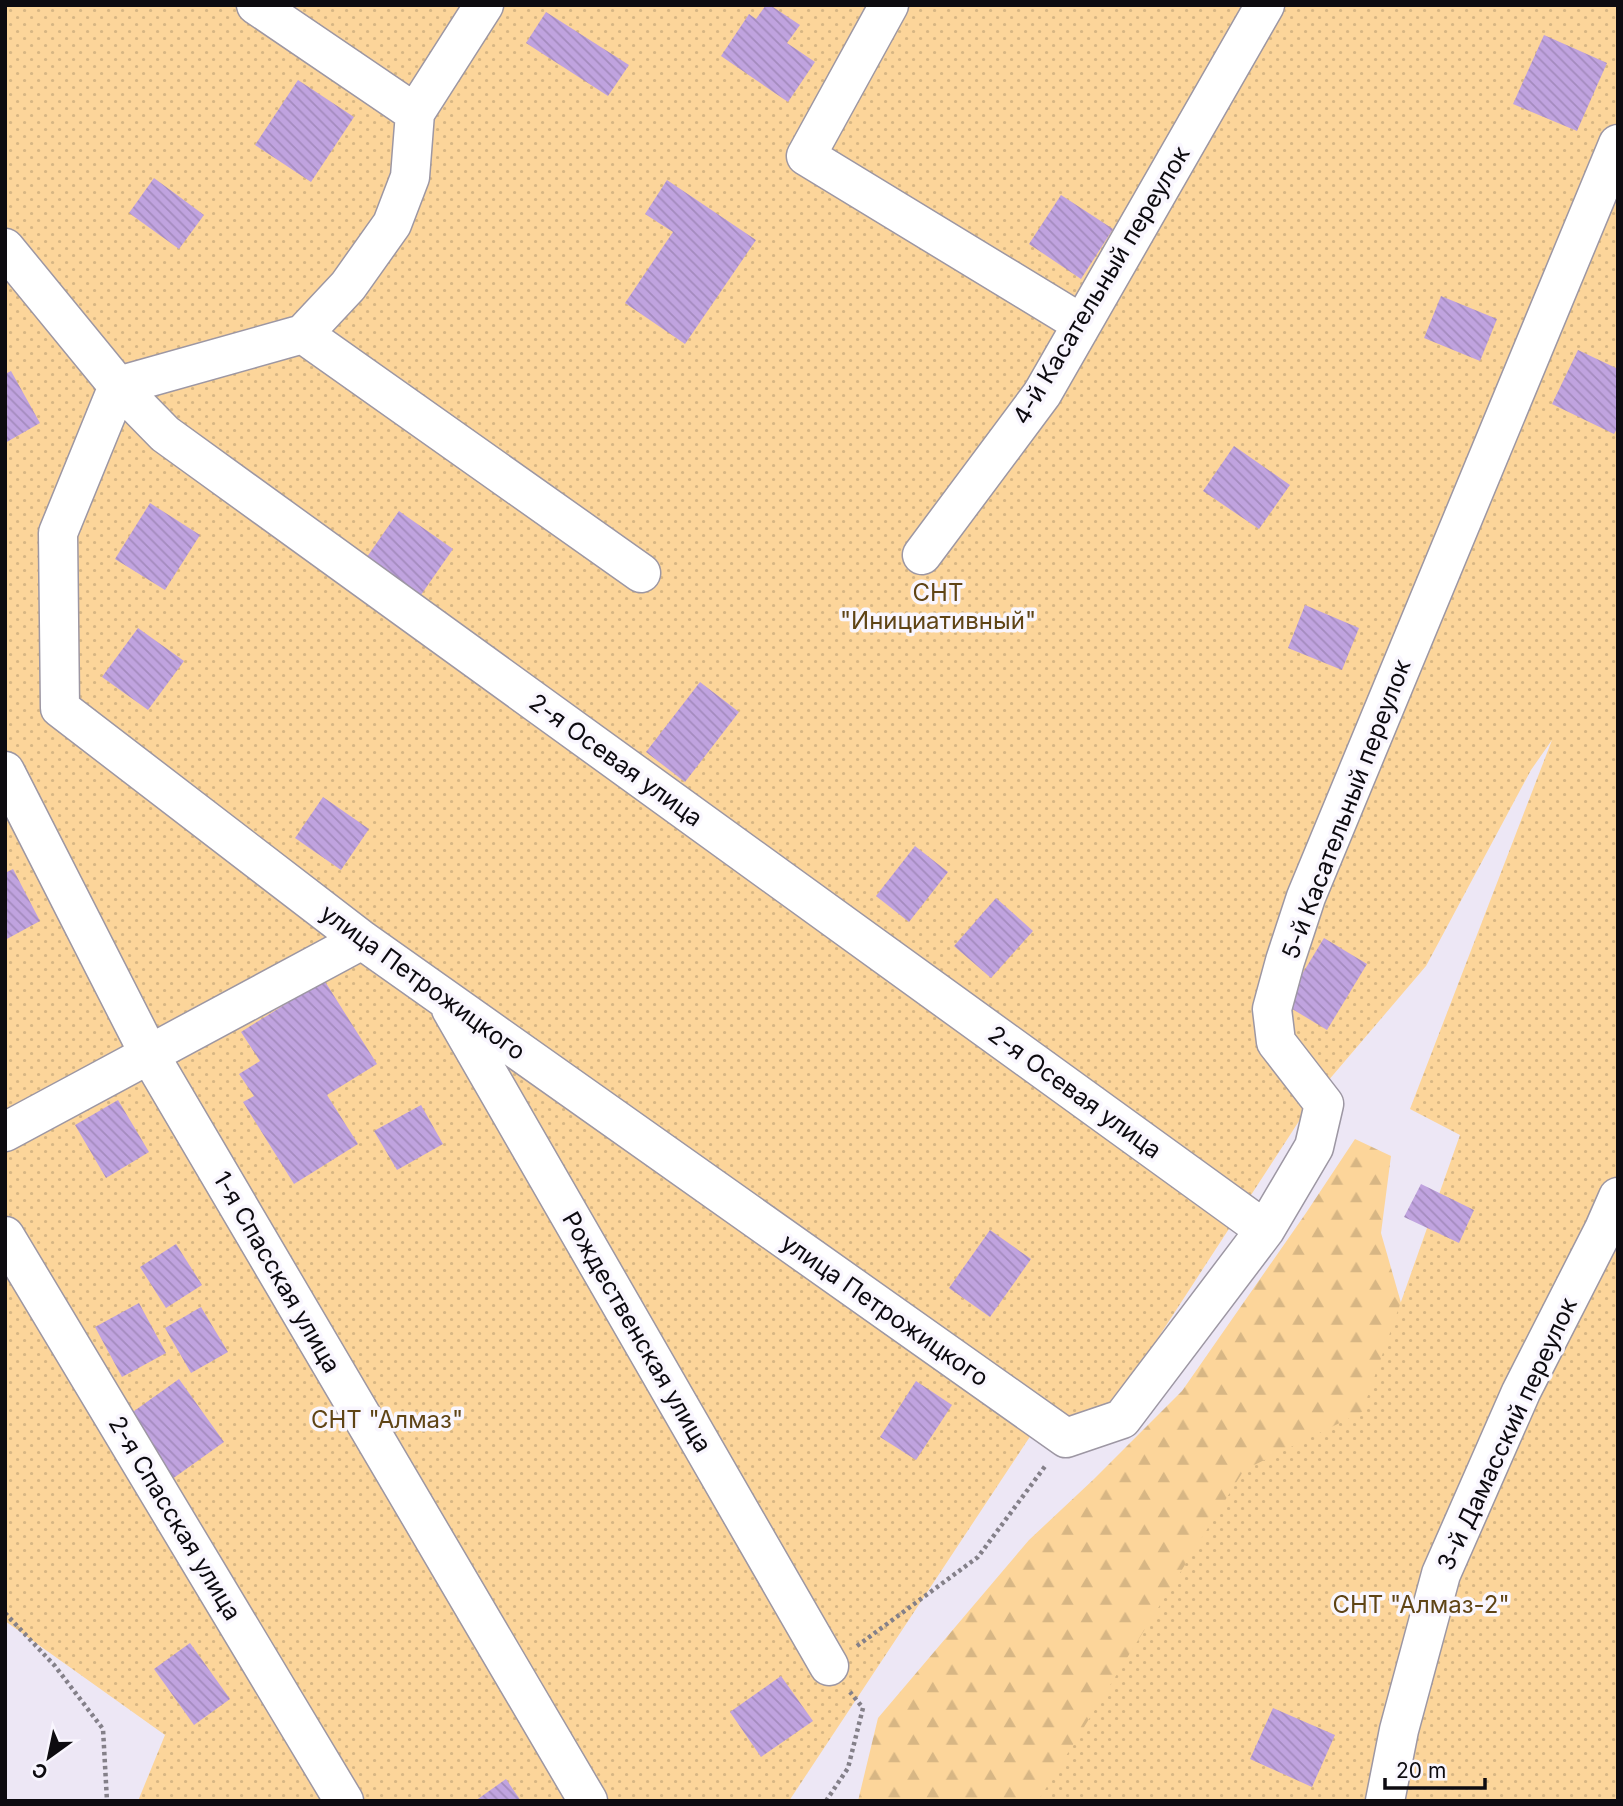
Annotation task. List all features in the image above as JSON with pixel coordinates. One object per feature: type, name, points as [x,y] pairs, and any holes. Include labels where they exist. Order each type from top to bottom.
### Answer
[{"type":"street","points":[[256,5],[415,113]]},
{"type":"street","points":[[118,386],[303,334],[348,286],[392,224],[410,177],[415,113],[484,5]]},
{"type":"street","points":[[889,5],[806,156],[1083,324]]},
{"type":"street","name":"4-й Касательный переулок","points":[[922,555],[1042,394],[1265,5]]},
{"type":"street","name":"5-й Касательный переулок","points":[[1066,1438],[1122,1419],[1265,1230],[1314,1147],[1324,1104],[1276,1042],[1272,1009],[1285,961],[1306,897],[1618,144]]},
{"type":"street","name":"2-я Осевая улица","points":[[5,248],[118,386],[165,434],[1265,1230]]},
{"type":"street","points":[[303,334],[641,573]]},
{"type":"street","name":"улица Петрожицкого","points":[[118,386],[58,533],[60,708],[362,940],[1066,1438]]},
{"type":"street","name":"1-я Спасская улица","points":[[5,771],[149,1054],[588,1801]]},
{"type":"street","points":[[5,1132],[362,940]]},
{"type":"street","name":"Рождественская улица","points":[[445,998],[829,1666]]},
{"type":"street","name":"3-й Дамасский переулок","points":[[1387,1800],[1399,1730],[1441,1574],[1521,1392],[1618,1197]]},
{"type":"street","name":"2-я Спасская улица","points":[[5,1236],[344,1801]]},
{"type":"path","points":[[826,1801],[848,1768],[863,1708],[829,1666],[978,1557],[1066,1438]]},
{"type":"path","points":[[5,1613],[55,1666],[103,1729],[107,1801]]},
{"type":"green space","name":"СНТ \"Инициативный\"","points":[[5,5],[1618,5],[1618,1801],[1038,1801],[1244,1470],[1362,1412],[1460,1135],[1410,1109],[1552,740],[1531,770],[1426,966],[1316,1095],[1089,1444],[1043,1417],[789,1801],[138,1801],[165,1735],[5,1621]]},
{"type":"green space","points":[[1355,1139],[1391,1156],[1381,1233],[1438,1432],[1120,1801],[858,1801],[878,1718],[1029,1540],[1182,1391]]},
{"type":"building","points":[[766,5],[800,25],[787,43],[815,62],[788,102],[721,56],[749,14],[756,19]]},
{"type":"building","points":[[546,12],[629,65],[608,96],[526,43]]},
{"type":"building","points":[[1544,35],[1607,63],[1577,131],[1513,104]]},
{"type":"building","points":[[298,80],[354,117],[311,182],[255,145]]},
{"type":"building","points":[[154,178],[204,215],[179,249],[129,213]]},
{"type":"building","points":[[667,180],[756,240],[685,344],[625,303],[673,232],[645,214]]},
{"type":"building","points":[[1061,195],[1113,229],[1081,279],[1029,244]]},
{"type":"building","points":[[1441,296],[1497,319],[1480,361],[1424,338]]},
{"type":"building","points":[[1578,350],[1618,369],[1618,427],[1614,434],[1552,404]]},
{"type":"building","points":[[11,371],[40,423],[5,443],[5,374]]},
{"type":"building","points":[[1234,446],[1290,485],[1259,529],[1203,491]]},
{"type":"building","points":[[150,503],[200,535],[165,590],[115,559]]},
{"type":"building","points":[[399,511],[453,549],[416,602],[362,564]]},
{"type":"building","points":[[1305,605],[1359,628],[1342,670],[1288,648]]},
{"type":"building","points":[[138,628],[184,661],[148,710],[102,677]]},
{"type":"building","points":[[700,682],[739,712],[685,782],[646,752]]},
{"type":"building","points":[[323,797],[369,829],[341,870],[295,838]]},
{"type":"building","points":[[915,846],[948,872],[909,922],[876,896]]},
{"type":"building","points":[[13,869],[40,921],[5,940],[5,873]]},
{"type":"building","points":[[996,898],[1033,931],[991,978],[954,946]]},
{"type":"building","points":[[1324,938],[1367,964],[1327,1030],[1284,1004]]},
{"type":"building","points":[[324,980],[377,1064],[327,1095],[358,1144],[294,1184],[243,1102],[254,1096],[239,1074],[260,1061],[241,1032]]},
{"type":"building","points":[[118,1100],[149,1152],[106,1178],[75,1125]]},
{"type":"building","points":[[421,1105],[443,1144],[397,1170],[374,1131]]},
{"type":"building","points":[[1421,1184],[1474,1210],[1459,1243],[1404,1217]]},
{"type":"building","points":[[990,1230],[1031,1259],[990,1317],[949,1288]]},
{"type":"building","points":[[176,1244],[202,1285],[166,1308],[140,1267]]},
{"type":"building","points":[[139,1303],[166,1353],[122,1377],[95,1327]]},
{"type":"building","points":[[201,1307],[228,1352],[191,1373],[165,1328]]},
{"type":"building","points":[[179,1379],[224,1442],[168,1482],[123,1419]]},
{"type":"building","points":[[916,1381],[952,1405],[916,1460],[880,1437]]},
{"type":"building","points":[[190,1643],[230,1699],[194,1725],[154,1669]]},
{"type":"building","points":[[781,1676],[813,1721],[761,1757],[730,1712]]},
{"type":"building","points":[[1273,1708],[1335,1735],[1312,1787],[1250,1759]]},
{"type":"building","points":[[506,1779],[521,1801],[475,1801]]},
{"type":"park label","name":"СНТ \"Алмаз\"","points":[[387,1419]]},
{"type":"park label","name":"СНТ \"Алмаз-2\"","points":[[1421,1604]]}]
